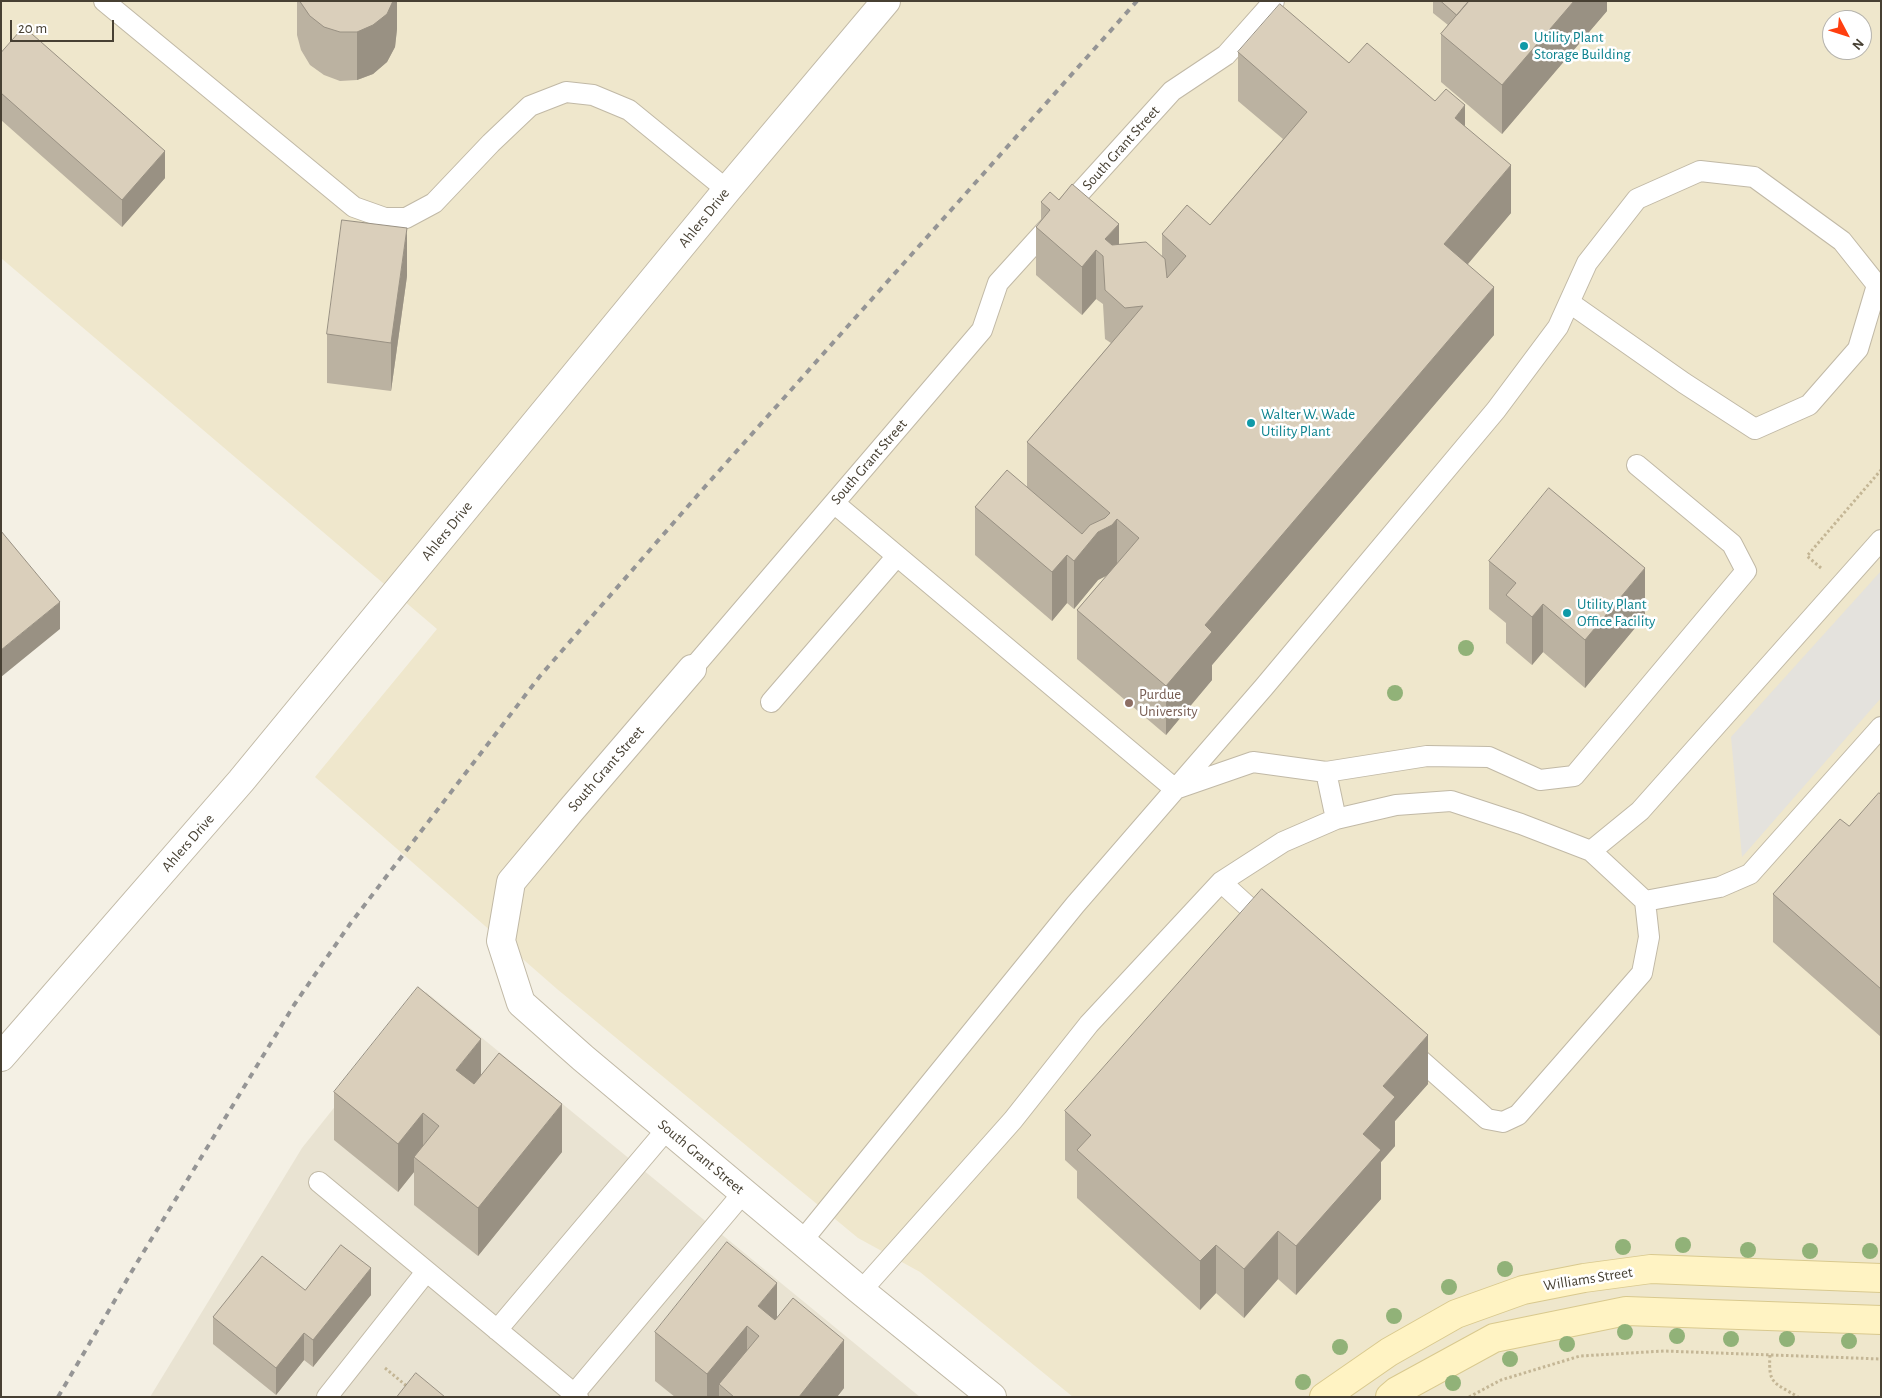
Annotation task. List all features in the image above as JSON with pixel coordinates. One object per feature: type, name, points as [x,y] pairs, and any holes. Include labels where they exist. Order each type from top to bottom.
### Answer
[{"type":"main road","name":"Williams Street","points":[[1324,1397],[1388,1352],[1456,1314],[1523,1290],[1584,1278],[1651,1269],[1881,1278]]},
{"type":"main road","points":[[1390,1397],[1397,1391],[1494,1338],[1626,1311],[1881,1320]]},
{"type":"street","name":"Ahlers Drive","points":[[1,1057],[241,781],[727,190],[886,1]]},
{"type":"street","name":"South Grant Street","points":[[692,669],[511,882],[501,941],[521,1003],[743,1193],[992,1397]]},
{"type":"lane","points":[[104,1],[354,207],[385,218],[406,218],[434,202],[530,106],[566,92],[593,95],[629,110],[727,190]]},
{"type":"lane","name":"South Grant Street","points":[[692,669],[982,330],[998,283],[1172,91],[1226,55],[1274,1]]},
{"type":"lane","points":[[802,1241],[1075,905],[1270,679],[1496,410],[1558,327],[1587,263],[1637,199],[1700,171],[1754,177],[1842,242],[1877,285],[1858,348],[1809,405],[1755,430],[1570,302]]},
{"type":"lane","points":[[1175,790],[1253,762],[1326,772],[1427,756],[1489,757],[1540,780],[1574,776],[1746,571],[1732,544],[1637,465]]},
{"type":"lane","points":[[834,503],[1175,790]]},
{"type":"lane","points":[[1591,852],[1640,811],[1881,540]]},
{"type":"lane","points":[[771,702],[897,556]]},
{"type":"lane","points":[[1645,902],[1720,887],[1750,874],[1881,727]]},
{"type":"lane","points":[[1326,772],[1336,819]]},
{"type":"lane","points":[[861,1291],[1014,1120],[1089,1024],[1220,882],[1283,842],[1336,819],[1396,805],[1451,801],[1521,824],[1591,852],[1645,902],[1649,937],[1642,973],[1518,1115],[1503,1122],[1486,1120],[1390,1034]]},
{"type":"lane","points":[[1220,882],[1280,935]]},
{"type":"lane","points":[[497,1330],[667,1129]]},
{"type":"lane","points":[[319,1182],[576,1395],[743,1193]]},
{"type":"lane","points":[[327,1397],[426,1272]]},
{"type":"path","points":[[1826,572],[1807,556],[1881,470]]},
{"type":"path","points":[[364,1350],[414,1392]]},
{"type":"path","points":[[1469,1397],[1501,1380],[1580,1356],[1664,1351],[1881,1359]]},
{"type":"path","points":[[1770,1355],[1769,1374],[1773,1381],[1798,1397]]},
{"type":"shaded area","name":"Purdue University","points":[[1,1],[1881,1],[1881,1397],[1073,1397],[920,1272],[858,1238],[557,989],[315,777],[437,629],[1,258]]},
{"type":"shaded area","points":[[1881,571],[1881,698],[1742,857],[1731,737]]},
{"type":"shaded area","points":[[426,992],[920,1397],[150,1397],[302,1148]]},
{"type":"building","points":[[300,1],[393,1],[387,14],[373,25],[357,32],[340,32],[324,27],[310,16]]},
{"type":"building","points":[[1441,1],[1469,1],[1457,15]]},
{"type":"building","points":[[1469,1],[1574,1],[1502,85],[1441,34]]},
{"type":"building","name":"Walter W. Wade Utility Plant","points":[[1280,4],[1349,63],[1367,43],[1435,101],[1446,89],[1465,105],[1455,118],[1511,165],[1444,244],[1494,287],[1205,625],[1212,632],[1166,686],[1077,610],[1139,538],[1117,519],[1112,525],[1098,532],[1074,561],[1067,555],[1052,572],[975,507],[1007,470],[1082,534],[1090,525],[1105,518],[1110,513],[1027,442],[1143,306],[1125,308],[1105,290],[1103,256],[1096,250],[1082,267],[1036,227],[1050,210],[1041,202],[1050,192],[1059,200],[1072,184],[1119,224],[1105,239],[1112,245],[1146,242],[1165,259],[1167,278],[1186,256],[1162,234],[1187,205],[1210,225],[1307,112],[1238,52]]},
{"type":"building","points":[[24,27],[165,151],[122,200],[1,93],[1,53]]},
{"type":"building","points":[[342,220],[407,228],[391,343],[327,334]]},
{"type":"building","points":[[1549,488],[1645,568],[1585,640],[1543,604],[1532,617],[1506,595],[1516,583],[1489,561]]},
{"type":"building","points":[[1,531],[60,602],[1,650]]},
{"type":"building","points":[[1879,793],[1881,794],[1881,989],[1773,894],[1840,819],[1849,826]]},
{"type":"building","points":[[1262,889],[1428,1035],[1383,1086],[1395,1097],[1363,1134],[1381,1150],[1296,1246],[1278,1231],[1244,1269],[1216,1245],[1200,1261],[1077,1150],[1091,1135],[1065,1111]]},
{"type":"building","points":[[418,987],[481,1039],[456,1070],[474,1084],[499,1053],[562,1104],[478,1208],[414,1157],[439,1126],[423,1113],[398,1144],[334,1092]]},
{"type":"building","points":[[727,1242],[777,1283],[758,1306],[775,1320],[793,1298],[844,1340],[799,1397],[734,1397],[719,1384],[759,1336],[747,1326],[707,1374],[655,1332]]},
{"type":"building","points":[[341,1245],[371,1268],[313,1340],[304,1333],[276,1368],[213,1317],[262,1256],[305,1290]]},
{"type":"building","points":[[416,1373],[445,1397],[397,1397]]},
{"type":"railway","points":[[58,1397],[135,1266],[294,1005],[350,924],[540,676],[703,489],[1137,1]]},
{"type":"place","name":"Utility Plant Storage Building","points":[[1524,46]]},
{"type":"place","name":"Walter W. Wade Utility Plant","points":[[1251,423]]},
{"type":"place","name":"Utility Plant Office Facility","points":[[1567,613]]},
{"type":"place","name":"Purdue University","points":[[1129,703]]}]
